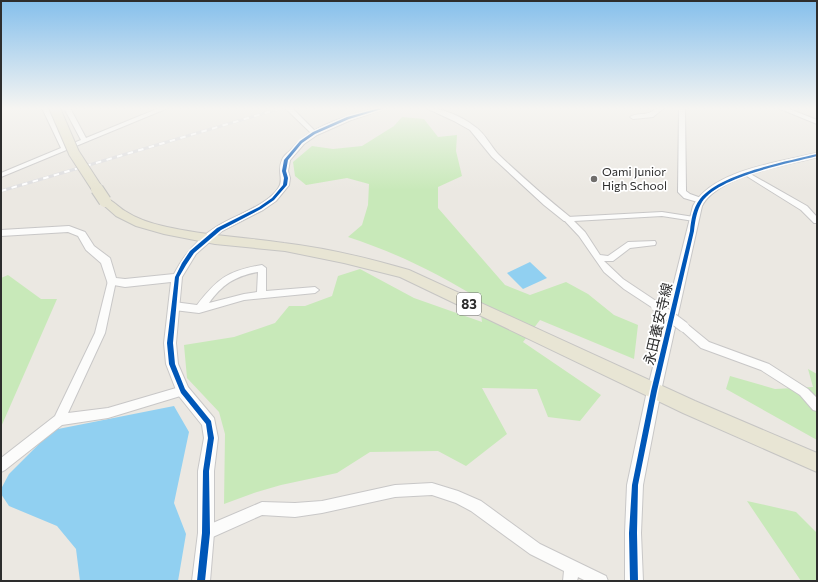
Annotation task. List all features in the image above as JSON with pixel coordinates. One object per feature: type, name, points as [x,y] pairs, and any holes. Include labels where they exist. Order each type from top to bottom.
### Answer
[{"type":"main road","name":"83","points":[[65,135],[74,153],[105,201],[112,209],[136,222],[207,239],[291,248],[358,260],[404,273],[654,391],[817,463]]},
{"type":"street","points":[[60,135],[64,148]]},
{"type":"street","points":[[81,135],[84,140]]},
{"type":"street","points":[[1,175],[96,135]]},
{"type":"street","points":[[201,581],[206,533],[206,471],[211,438],[209,423],[183,391],[172,364],[170,343],[178,277],[192,252],[219,229],[274,199],[285,185],[286,178],[284,171],[286,160],[301,142],[311,135]]},
{"type":"street","points":[[478,135],[495,155],[547,204],[578,228],[601,264],[624,283],[684,327],[705,345],[765,367],[804,392],[817,406]]},
{"type":"street","points":[[681,135],[682,192],[687,196],[701,201]]},
{"type":"street","name":"永田養安寺線","points":[[634,581],[632,533],[635,485],[654,391],[694,219],[701,201],[718,185],[732,178],[817,155]]},
{"type":"street","points":[[747,174],[765,186],[775,189],[804,208],[817,221]]},
{"type":"street","points":[[567,219],[662,214],[694,219]]},
{"type":"street","points":[[1,233],[69,228],[82,234],[90,248],[106,261],[112,281],[100,333],[59,420],[1,466]]},
{"type":"street","points":[[598,258],[610,259],[628,244],[652,243]]},
{"type":"street","points":[[199,309],[213,290],[227,277],[249,270],[262,268],[261,294]]},
{"type":"street","points":[[112,281],[125,283],[178,277]]},
{"type":"street","points":[[174,306],[199,309],[261,294],[315,290]]},
{"type":"street","points":[[59,420],[108,413],[183,391]]},
{"type":"street","points":[[206,533],[262,508],[295,510],[322,507],[395,491],[432,489],[458,497],[476,506],[571,574],[601,581]]},
{"type":"green space","points":[[379,135],[437,135],[438,137],[457,135],[456,151],[462,176],[438,187],[438,208],[505,285],[530,295],[566,282],[588,294],[614,315],[638,325],[634,359],[540,320],[523,342],[601,395],[580,421],[548,417],[537,389],[482,388],[507,434],[466,466],[438,451],[370,452],[337,473],[281,485],[224,504],[225,434],[219,412],[187,378],[184,345],[234,337],[275,323],[289,306],[305,306],[332,296],[338,276],[360,269],[414,298],[482,322],[479,299],[448,280],[415,264],[382,249],[348,237],[362,225],[368,205],[369,184],[347,178],[306,185],[295,176],[293,162],[312,146],[333,149],[362,146]]},
{"type":"green space","points":[[8,275],[41,299],[57,299],[1,427],[1,278]]},
{"type":"green space","points":[[808,369],[817,374],[817,440],[726,389],[730,376],[775,389],[813,387]]},
{"type":"green space","points":[[747,501],[796,512],[817,533],[817,581],[801,581]]},
{"type":"water","points":[[530,262],[547,278],[523,289],[507,273]]},
{"type":"water","points":[[174,406],[189,432],[174,503],[186,534],[178,581],[80,581],[76,549],[57,526],[9,506],[1,494],[1,489],[9,474],[53,430]]},
{"type":"railway","points":[[1,191],[190,135]]},
{"type":"cycle path","points":[[201,581],[206,533],[206,471],[211,438],[209,423],[183,391],[172,364],[170,343],[177,277],[192,252],[219,229],[260,208],[273,199],[285,185],[286,178],[284,171],[286,160],[301,142],[311,135]]},
{"type":"cycle path","points":[[634,581],[633,533],[635,485],[654,391],[698,206],[702,199],[710,191],[723,183],[755,171],[817,155]]},
{"type":"place","name":"Oami Junior High School","points":[[594,179]]}]
